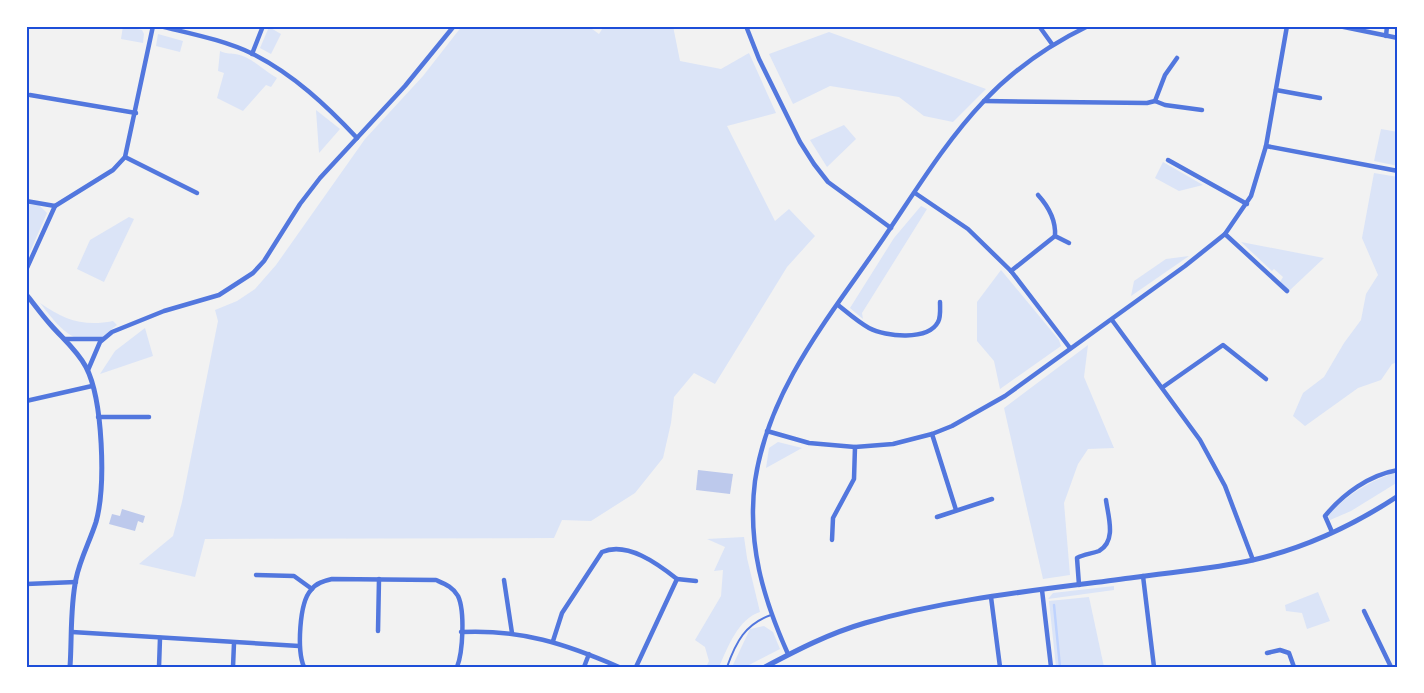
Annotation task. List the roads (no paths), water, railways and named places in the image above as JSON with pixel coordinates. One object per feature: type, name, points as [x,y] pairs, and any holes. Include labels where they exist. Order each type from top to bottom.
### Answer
[{"type":"street","points":[[26,270],[55,206],[113,170],[125,157],[136,114],[153,26]]},
{"type":"street","points":[[160,26],[211,38],[252,54],[309,91],[357,138]]},
{"type":"street","points":[[252,54],[263,26]]},
{"type":"street","points":[[88,370],[95,351],[103,339],[112,332],[164,311],[219,295],[253,273],[264,261],[300,204],[320,178],[405,86],[454,26]]},
{"type":"street","points":[[746,26],[759,59],[800,142],[814,164],[828,182],[891,228]]},
{"type":"street","points":[[1039,26],[1052,44]]},
{"type":"street","points":[[788,654],[771,615],[754,550],[755,482],[767,431],[784,388],[915,192],[955,136],[984,101],[1026,62],[1052,44],[1088,26]]},
{"type":"street","points":[[767,431],[809,442],[855,447],[893,444],[932,434],[986,409],[1112,320],[1225,234],[1247,204],[1266,146],[1287,26]]},
{"type":"street","points":[[1339,26],[1398,38]]},
{"type":"street","points":[[1386,36],[1387,26]]},
{"type":"street","points":[[1155,101],[1165,75],[1177,58]]},
{"type":"street","points":[[1276,90],[1320,98]]},
{"type":"street","points":[[30,95],[136,114]]},
{"type":"street","points":[[984,101],[1147,103],[1155,101],[1165,106],[1202,110]]},
{"type":"street","points":[[1266,146],[1398,171]]},
{"type":"street","points":[[125,157],[197,193]]},
{"type":"street","points":[[1168,160],[1247,204]]},
{"type":"street","points":[[915,192],[968,229],[1012,271],[1070,348]]},
{"type":"street","points":[[1038,195],[1045,203],[1054,223],[1055,236]]},
{"type":"street","points":[[26,201],[55,206]]},
{"type":"street","points":[[1225,234],[1287,291]]},
{"type":"street","points":[[1012,271],[1055,236]]},
{"type":"street","points":[[1055,236],[1069,243]]},
{"type":"street","points":[[26,294],[50,324],[79,355],[88,370],[98,418],[102,454],[101,491],[96,522],[80,564],[76,582],[70,667]]},
{"type":"street","points":[[838,305],[870,328],[884,334],[900,336],[925,331],[934,326],[939,320],[940,302]]},
{"type":"street","points":[[1112,320],[1163,387],[1213,463],[1225,486],[1253,560]]},
{"type":"street","points":[[65,339],[103,339]]},
{"type":"street","points":[[1163,387],[1222,344],[1266,379]]},
{"type":"street","points":[[26,401],[92,386]]},
{"type":"street","points":[[98,418],[149,417]]},
{"type":"street","points":[[932,434],[956,510]]},
{"type":"street","points":[[832,540],[833,518],[854,479],[855,447]]},
{"type":"street","points":[[1332,532],[1325,516],[1336,502],[1374,477],[1398,470]]},
{"type":"street","points":[[765,667],[788,654],[864,623],[923,609],[991,597],[1253,560],[1293,548],[1332,532],[1398,496]]},
{"type":"street","points":[[937,517],[992,499]]},
{"type":"street","points":[[1079,585],[1077,558],[1085,553],[1097,552],[1105,547],[1111,535],[1106,500]]},
{"type":"street","points":[[553,641],[562,613],[602,552],[610,549],[627,550],[677,579],[696,581]]},
{"type":"street","points":[[256,575],[294,576],[312,588]]},
{"type":"street","points":[[1143,576],[1154,667]]},
{"type":"street","points":[[304,667],[299,646],[306,596],[312,588],[332,579],[379,579],[436,580],[447,585],[458,597],[462,632],[461,658],[457,667]]},
{"type":"street","points":[[378,630],[379,579]]},
{"type":"street","points":[[636,667],[677,579]]},
{"type":"street","points":[[504,580],[512,633]]},
{"type":"street","points":[[26,584],[76,582]]},
{"type":"street","points":[[1042,590],[1051,667]]},
{"type":"street","points":[[991,597],[1000,667]]},
{"type":"street","points":[[1364,612],[1391,667]]},
{"type":"street","points":[[462,632],[490,631],[512,633],[553,641],[620,667]]},
{"type":"street","points":[[72,632],[299,646]]},
{"type":"street","points":[[159,667],[160,638]]},
{"type":"street","points":[[233,667],[234,643]]},
{"type":"street","points":[[1267,653],[1285,650],[1289,653],[1294,667]]},
{"type":"street","points":[[584,667],[589,654]]},
{"type":"lane","points":[[727,667],[748,626],[757,620],[771,615]]},
{"type":"waterway","points":[[1054,605],[1060,667]]}]
